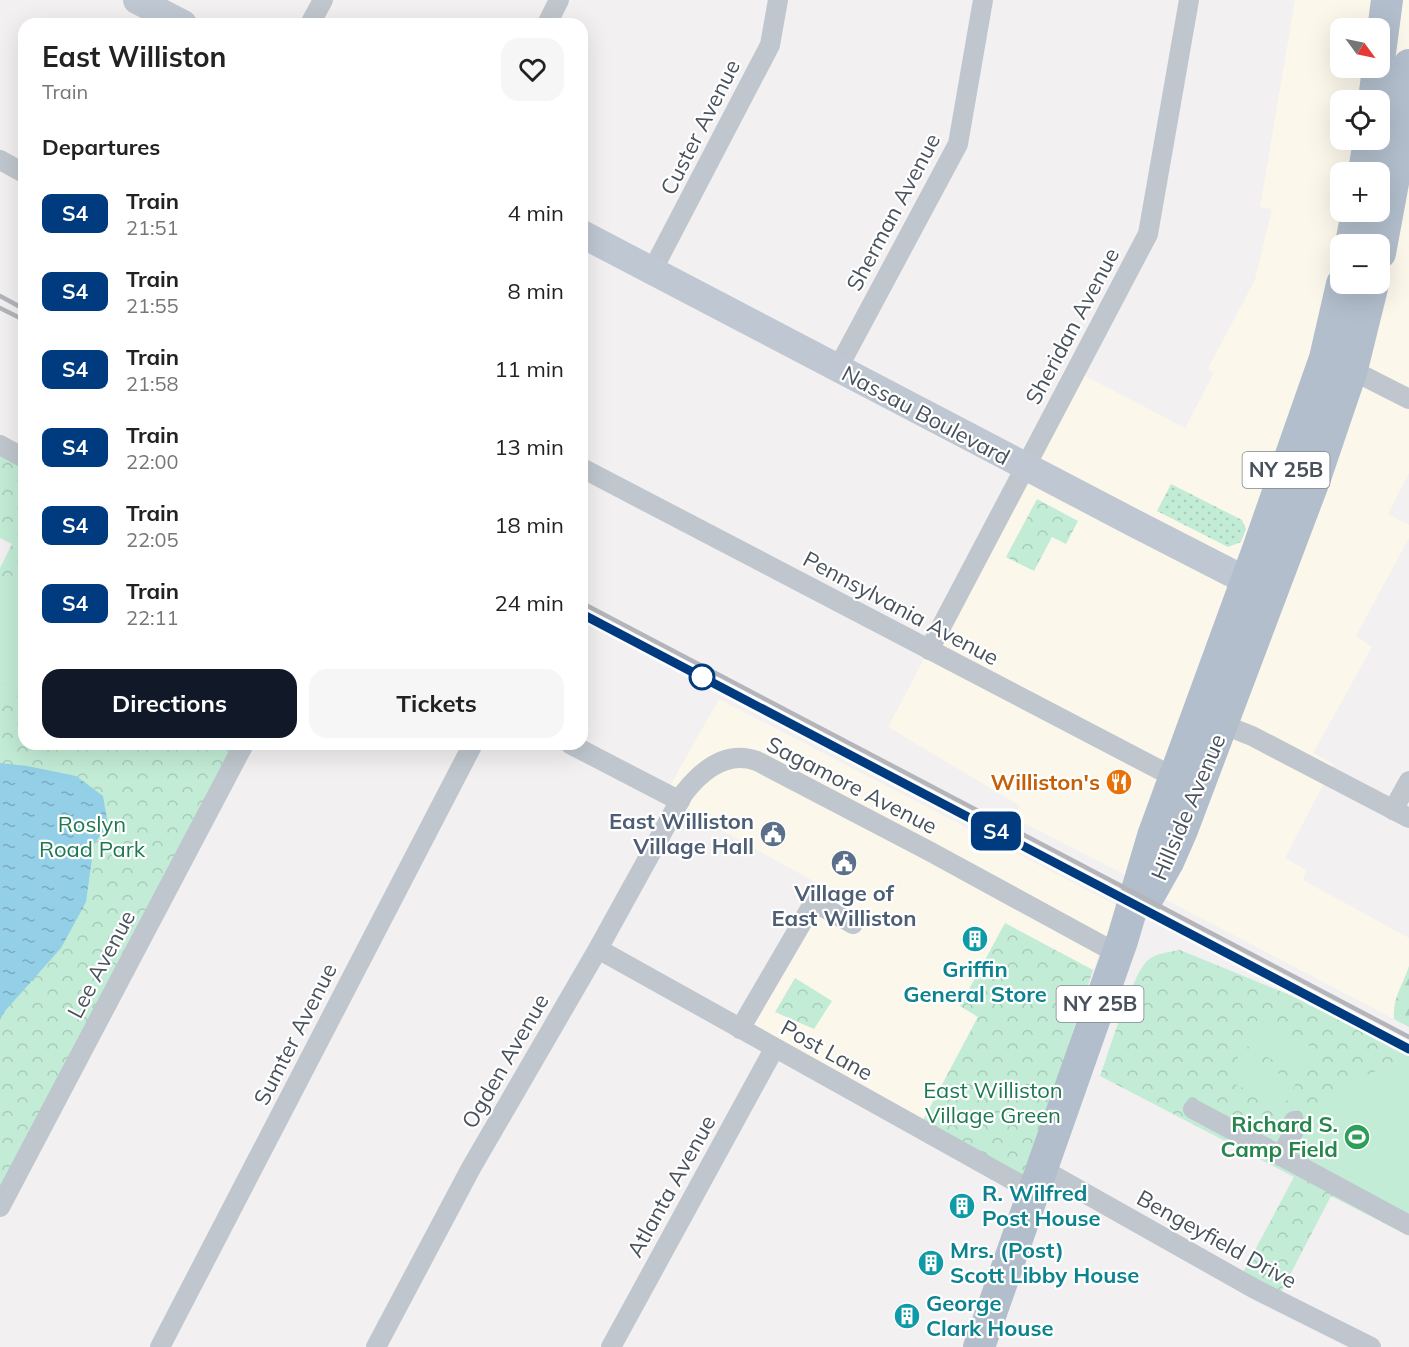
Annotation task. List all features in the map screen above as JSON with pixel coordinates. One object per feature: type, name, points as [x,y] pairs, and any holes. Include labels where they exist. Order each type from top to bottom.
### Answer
[{"type":"main road","points":[[1385,18],[1387,0]]},
{"type":"main road","points":[[1381,162],[1409,65]]},
{"type":"main road","name":"Hillside Avenue","points":[[1120,948],[1140,874],[1186,783],[1260,585],[1315,478],[1339,364],[1342,294]]},
{"type":"main road","name":"Hillside Avenue","points":[[1339,364],[1369,294]]},
{"type":"main road","name":"NY 25B","points":[[979,1347],[1120,948]]},
{"type":"street","points":[[137,0],[172,18]]},
{"type":"street","points":[[313,18],[323,0]]},
{"type":"street","points":[[550,18],[559,0]]},
{"type":"street","name":"Custer Avenue","points":[[652,271],[770,45],[778,0]]},
{"type":"street","name":"Sherman Avenue","points":[[838,368],[958,144],[983,0]]},
{"type":"street","name":"Sheridan Avenue","points":[[929,651],[1148,234],[1189,0]]},
{"type":"street","points":[[0,160],[18,170]]},
{"type":"street","name":"Nassau Boulevard","points":[[588,237],[1026,467],[1260,585]]},
{"type":"street","points":[[1339,364],[1409,399]]},
{"type":"street","points":[[0,445],[18,455]]},
{"type":"street","name":"Pennsylvania Avenue","points":[[588,471],[1186,783]]},
{"type":"street","points":[[1210,720],[1252,736],[1401,814],[1409,781]]},
{"type":"street","name":"Lee Avenue","points":[[0,1207],[241,750]]},
{"type":"street","name":"Sumter Avenue","points":[[160,1347],[470,750]]},
{"type":"street","points":[[582,750],[680,801]]},
{"type":"street","name":"Sagamore Avenue","points":[[680,801],[690,785],[706,770],[726,759],[749,758],[1120,948]]},
{"type":"street","name":"Ogden Avenue","points":[[376,1347],[471,1168],[598,949],[680,801]]},
{"type":"street","points":[[740,1029],[814,902],[853,924]]},
{"type":"street","name":"Post Lane","points":[[598,949],[774,1049],[1038,1181]]},
{"type":"street","name":"Atlanta Avenue","points":[[611,1347],[774,1049]]},
{"type":"street","points":[[1193,1109],[1409,1225]]},
{"type":"street","points":[[1281,1156],[1296,1127],[1294,1121]]},
{"type":"street","name":"Bengeyfield Drive","points":[[1038,1181],[1371,1347]]},
{"type":"shaded area","points":[[1295,0],[1409,0],[1409,473],[1388,514],[1409,525],[1409,538],[1356,636],[1372,647],[1313,753],[1334,764],[1285,858],[1306,870],[1303,880],[1409,938],[1409,982],[1394,1019],[1151,892],[1137,881],[1014,818],[1020,806],[888,727],[1076,371],[1185,428],[1214,373],[1208,368],[1255,280],[1272,209],[1260,207]]},
{"type":"shaded area","points":[[719,699],[1118,906],[1093,970],[1005,923],[960,1006],[978,1016],[920,1126],[745,1029],[826,888],[663,798]]},
{"type":"green space","name":"Roslyn Road Park","points":[[0,447],[18,455],[18,750],[241,750],[0,1210],[0,568],[12,544],[0,538]]},
{"type":"green space","points":[[1171,484],[1242,520],[1246,529],[1241,542],[1228,547],[1157,511]]},
{"type":"green space","points":[[1037,499],[1078,521],[1066,544],[1052,537],[1034,571],[1006,557]]},
{"type":"green space","points":[[18,564],[18,687],[0,683],[0,599]]},
{"type":"green space","name":"East Williston Village Green","points":[[1005,923],[1093,970],[1023,1183],[920,1126],[978,1017],[960,1006]]},
{"type":"green space","points":[[1180,950],[1292,996],[1409,1055],[1409,1236],[1331,1196],[1278,1298],[1240,1278],[1294,1177],[1100,1076],[1128,997],[1142,968],[1148,960],[1155,956]]},
{"type":"green space","points":[[1409,966],[1409,1027],[1394,1019],[1394,1012],[1396,998]]},
{"type":"green space","points":[[795,978],[832,1001],[814,1029],[775,1012]]},
{"type":"green space","points":[[1258,1019],[1315,1049],[1301,1075],[1245,1045]]},
{"type":"green space","points":[[1240,1053],[1296,1083],[1282,1109],[1226,1079]]},
{"type":"green space","name":"Richard S. Camp Field","points":[[1384,1068],[1409,1071],[1409,1216],[1303,1158],[1303,1142],[1308,1127],[1327,1101],[1355,1081]]},
{"type":"water","points":[[0,763],[76,776],[103,796],[108,825],[94,844],[86,902],[61,948],[5,1011],[0,1020]]},
{"type":"railway","points":[[0,296],[18,306]]},
{"type":"railway","points":[[0,308],[18,317]]},
{"type":"railway","points":[[588,606],[1409,1037]]},
{"type":"railway","points":[[588,617],[1409,1049]]},
{"type":"train","name":"S4","points":[[588,617],[1409,1049]]},
{"type":"place","name":"Williston's","points":[[1119,782]]},
{"type":"place","name":"East Williston Village Hall","points":[[773,834]]},
{"type":"place","name":"Village of East Williston","points":[[844,863]]},
{"type":"place","name":"Griffin General Store","points":[[975,939]]},
{"type":"place","name":"Richard S. Camp Field","points":[[1357,1137]]},
{"type":"place","name":"R. Wilfred Post House","points":[[962,1206]]},
{"type":"place","name":"Mrs. (Post) Scott Libby House","points":[[931,1263]]},
{"type":"place","name":"George Clark House","points":[[907,1316]]}]
